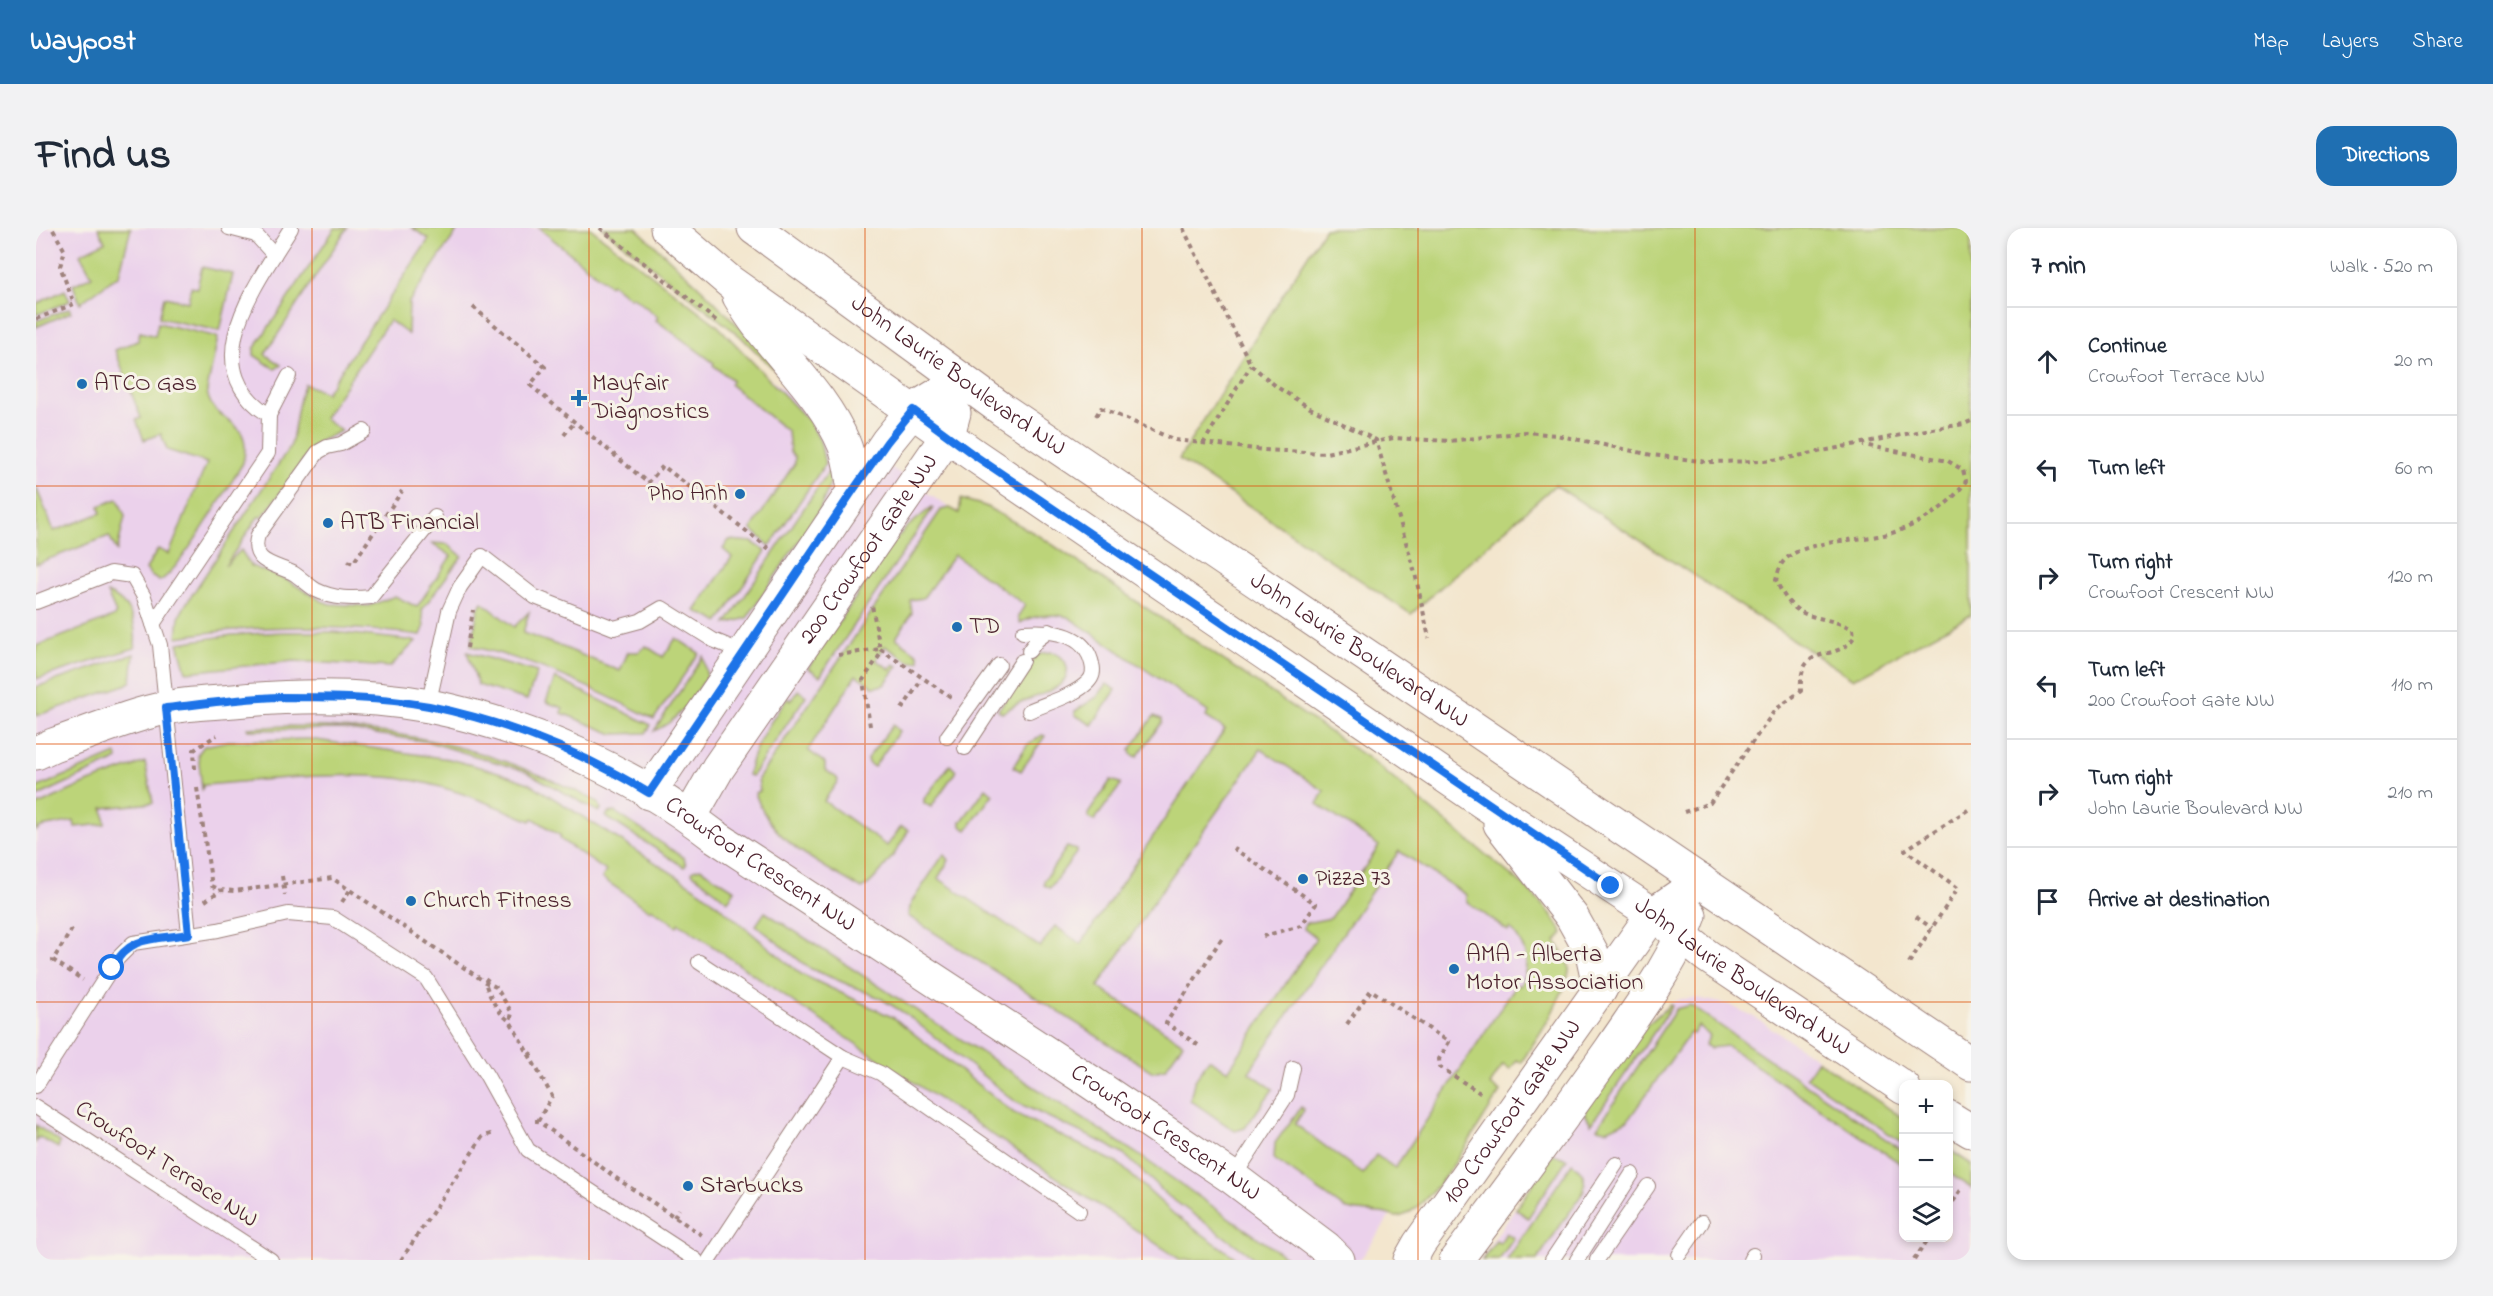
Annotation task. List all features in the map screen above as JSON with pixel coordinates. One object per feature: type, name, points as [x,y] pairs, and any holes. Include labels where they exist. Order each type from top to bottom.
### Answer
[{"type":"street","name":"John Laurie Boulevard NW","points":[[667,228],[730,282],[948,435],[1483,802],[1653,914],[1707,956],[1899,1085]]},
{"type":"street","name":"John Laurie Boulevard NW","points":[[754,228],[1003,410],[1971,1064]]},
{"type":"street","points":[[730,282],[751,317],[806,382],[826,411],[844,444],[854,489]]},
{"type":"street","name":"200 Crowfoot Gate NW","points":[[649,793],[887,442],[913,410],[962,380]]},
{"type":"street","name":"200 Crowfoot Gate NW","points":[[690,818],[718,768],[948,435],[962,380]]},
{"type":"street","name":"Crowfoot Crescent NW","points":[[36,753],[53,744],[166,708],[278,697],[364,699],[428,706],[489,722],[551,743],[625,778],[690,818],[712,835],[1089,1081],[1233,1178],[1326,1248],[1338,1260]]},
{"type":"street","points":[[1483,802],[1572,917],[1592,953],[1600,990]]},
{"type":"street","name":"100 Crowfoot Gate NW","points":[[1410,1260],[1419,1244],[1653,914],[1701,880]]},
{"type":"street","name":"100 Crowfoot Gate NW","points":[[1456,1260],[1558,1124],[1661,976],[1682,936],[1701,880]]},
{"type":"street","points":[[1953,1120],[1971,1131]]},
{"type":"lane","points":[[229,228],[256,235],[274,255]]},
{"type":"lane","points":[[270,415],[257,407],[239,387],[232,365],[238,319],[291,228]]},
{"type":"lane","points":[[153,624],[268,453],[270,415],[289,376]]},
{"type":"lane","points":[[364,431],[342,444],[327,447],[318,452],[258,535],[255,544],[258,555],[266,563],[296,575],[315,589],[328,595],[351,599],[371,597],[435,517]]},
{"type":"lane","points":[[428,706],[449,611],[460,587],[482,556],[535,597],[614,628],[640,621],[662,608],[713,640],[746,653]]},
{"type":"lane","points":[[36,602],[111,573],[132,576],[144,597],[159,645],[189,934]]},
{"type":"lane","points":[[1023,632],[1061,633],[1083,645],[1090,654],[1093,674],[1083,686],[1029,711]]},
{"type":"lane","points":[[964,748],[1025,656],[1037,640],[1049,632]]},
{"type":"lane","points":[[947,737],[999,665]]},
{"type":"lane","points":[[36,1086],[125,949],[134,943],[288,914],[333,918],[426,978],[487,1076],[528,1149],[696,1260]]},
{"type":"lane","points":[[699,962],[843,1057],[880,1073],[1079,1211]]},
{"type":"lane","points":[[709,1260],[843,1057]]},
{"type":"lane","points":[[1233,1178],[1287,1095],[1293,1068]]},
{"type":"lane","name":"Crowfoot Terrace NW","points":[[36,1107],[271,1260]]},
{"type":"lane","points":[[1552,1260],[1616,1164]]},
{"type":"lane","points":[[1577,1260],[1632,1174]]},
{"type":"lane","points":[[1597,1260],[1648,1186]]},
{"type":"lane","points":[[1679,1255],[1702,1222]]},
{"type":"path","points":[[36,319],[74,304],[60,266],[65,251],[52,228]]},
{"type":"path","points":[[600,228],[727,329]]},
{"type":"path","points":[[1183,228],[1251,365],[1277,387],[1310,408],[1376,440],[1406,541],[1424,609],[1429,638]]},
{"type":"path","points":[[473,307],[545,367],[530,385],[648,483],[663,466],[771,551]]},
{"type":"path","points":[[1203,444],[1251,365]]},
{"type":"path","points":[[1096,416],[1101,408],[1175,440],[1264,450],[1326,453],[1393,438],[1450,441],[1526,432],[1556,435],[1652,455],[1708,462],[1764,461],[1971,421]]},
{"type":"path","points":[[564,435],[575,422]]},
{"type":"path","points":[[1684,812],[1710,803],[1775,710],[1801,691],[1803,668],[1810,658],[1849,645],[1854,637],[1853,629],[1803,615],[1784,598],[1776,580],[1782,563],[1794,553],[1819,545],[1886,535],[1905,528],[1945,505],[1957,495],[1966,481],[1963,470],[1948,461],[1860,444]]},
{"type":"path","points":[[348,561],[352,563],[402,491]]},
{"type":"path","points":[[467,648],[474,608],[500,570]]},
{"type":"path","points":[[870,726],[863,680],[881,650],[872,605]]},
{"type":"path","points":[[838,655],[881,650],[959,703]]},
{"type":"path","points":[[902,709],[922,679]]},
{"type":"path","points":[[212,886],[194,750],[217,735]]},
{"type":"path","points":[[1909,963],[1958,888],[1905,850],[1971,808]]},
{"type":"path","points":[[1233,848],[1316,904],[1301,926],[1263,936]]},
{"type":"path","points":[[282,876],[284,884]]},
{"type":"path","points":[[355,893],[358,888]]},
{"type":"path","points":[[205,902],[221,890]]},
{"type":"path","points":[[390,918],[394,913]]},
{"type":"path","points":[[1916,917],[1932,928]]},
{"type":"path","points":[[72,929],[53,960],[83,980],[78,988]]},
{"type":"path","points":[[1198,1045],[1166,1023],[1222,938]]},
{"type":"path","points":[[435,949],[438,943]]},
{"type":"path","points":[[488,978],[485,982],[488,990],[503,1017],[510,1021]]},
{"type":"path","points":[[1347,1024],[1371,990],[1449,1042],[1439,1059],[1440,1067],[1480,1093]]},
{"type":"path","points":[[529,1055],[535,1051]]},
{"type":"path","points":[[529,1123],[538,1121],[718,1246]]},
{"type":"path","points":[[401,1260],[483,1136],[499,1132]]},
{"type":"path","points":[[1953,1202],[1963,1187]]},
{"type":"path","points":[[674,1217],[679,1209]]},
{"type":"path","points":[[1914,1260],[1926,1242]]},
{"type":"shaded area","points":[[36,228],[579,228],[802,404],[936,499],[1471,859],[1560,946],[1562,951],[1560,968],[1360,1260],[36,1260]]},
{"type":"shaded area","points":[[1697,998],[1730,1005],[1759,1020],[1899,1114],[1899,1242],[1953,1242],[1953,1150],[1971,1163],[1971,1260],[1480,1260],[1626,1045],[1643,1026],[1669,1004],[1681,999]]},
{"type":"green space","points":[[98,228],[131,228],[119,275],[80,303],[73,285],[92,276],[80,254],[105,242]]},
{"type":"green space","points":[[335,228],[347,228],[265,354],[281,365],[275,369],[254,355],[254,349]]},
{"type":"green space","points":[[412,228],[459,228],[409,302],[408,334],[389,320],[324,418],[341,431],[320,441],[312,448],[268,510],[258,517],[225,566],[241,550],[251,566],[287,580],[330,604],[369,606],[395,596],[417,607],[451,556],[432,543],[447,544],[462,556],[422,610],[424,628],[421,635],[359,629],[299,627],[239,629],[177,637],[179,617],[186,604],[291,445],[298,406],[305,384],[326,393],[429,239]]},
{"type":"green space","points":[[539,228],[590,228],[717,325],[809,421],[820,441],[825,464],[770,546],[751,529],[795,463],[795,457],[790,452],[788,432],[730,384],[732,380],[713,365],[714,363],[656,320],[658,317],[632,296],[630,298],[611,283],[609,285]]},
{"type":"green space","points":[[603,228],[636,228],[705,292],[767,355],[779,374],[740,336]]},
{"type":"green space","points":[[1325,228],[1971,228],[1971,615],[1853,679],[1555,485],[1411,614],[1179,459]]},
{"type":"green space","points":[[202,267],[233,274],[220,331],[159,318],[164,297],[188,302],[191,287],[197,288]]},
{"type":"green space","points":[[65,290],[70,301],[36,315],[36,304]]},
{"type":"green space","points":[[70,308],[71,312],[36,327],[36,321]]},
{"type":"green space","points":[[158,323],[218,337],[207,390],[216,410],[238,428],[243,436],[245,447],[243,463],[203,528],[178,564],[159,581],[146,569],[158,549],[169,554],[207,463],[167,450],[161,434],[144,440],[136,420],[141,418],[115,350],[138,341],[140,332],[155,336]]},
{"type":"green space","points":[[833,465],[830,484],[819,511],[747,618],[726,624]]},
{"type":"green space","points":[[36,487],[54,531],[101,513],[99,506],[118,499],[125,516],[117,551],[109,536],[36,564]]},
{"type":"green space","points":[[961,499],[985,506],[1041,537],[1368,758],[1524,886],[1551,914],[1563,933],[1556,941],[1569,966],[1564,988],[1549,1019],[1521,1063],[1517,1060],[1510,1070],[1503,1065],[1490,1085],[1500,1092],[1454,1164],[1440,1183],[1411,1211],[1398,1217],[1344,1208],[1274,1159],[1275,1143],[1301,1107],[1304,1110],[1295,1124],[1363,1174],[1376,1155],[1395,1168],[1516,985],[1520,986],[1526,963],[1523,948],[1510,928],[1508,931],[1466,901],[1466,895],[1399,851],[1249,1072],[1273,1089],[1245,1128],[1235,1131],[1190,1100],[1194,1082],[1209,1059],[1228,1071],[1316,938],[1303,928],[1306,923],[1331,918],[1379,846],[1317,804],[1324,791],[1261,749],[1157,897],[1098,987],[1183,1043],[1165,1069],[1153,1072],[908,916],[911,903],[944,854],[949,860],[938,878],[1040,947],[1055,926],[1081,944],[1225,729],[1206,717],[1208,712],[1068,617],[1044,616],[1020,623],[1018,616],[1025,605],[954,555],[923,598],[910,600],[912,613],[896,638],[918,654],[919,661],[910,662],[885,646],[876,660],[890,669],[894,664],[898,666],[884,685],[874,687],[856,675],[808,750],[825,763],[825,770],[838,781],[824,801],[887,846],[901,827],[908,830],[888,862],[862,889],[799,850],[785,838],[762,810],[755,793],[760,791],[758,779],[941,510],[950,508],[959,513]]},
{"type":"green space","points":[[932,507],[820,676],[808,668],[891,545],[906,528]]},
{"type":"green space","points":[[729,540],[752,542],[766,551],[719,622],[695,611],[732,557],[723,549]]},
{"type":"green space","points":[[107,593],[122,602],[131,615],[135,631],[135,648],[36,679],[36,646],[113,617],[116,613]]},
{"type":"green space","points":[[482,602],[514,627],[529,612],[523,633],[620,671],[628,652],[638,652],[646,646],[663,657],[676,638],[699,653],[654,719],[587,686],[543,668],[471,646],[478,609]]},
{"type":"green space","points":[[334,632],[416,641],[390,667],[294,661],[186,672],[178,643],[232,635]]},
{"type":"green space","points":[[467,652],[537,672],[527,700],[478,685]]},
{"type":"green space","points":[[1052,652],[1061,656],[1066,664],[1065,680],[1051,690],[1019,703],[1002,713],[998,710],[1036,656]]},
{"type":"green space","points":[[134,654],[131,681],[125,685],[36,716],[36,687]]},
{"type":"green space","points":[[703,656],[707,677],[678,715],[654,731]]},
{"type":"green space","points":[[555,678],[651,725],[646,733],[613,734],[562,713],[563,708],[546,702]]},
{"type":"green space","points":[[1107,684],[1116,690],[1092,725],[1075,715],[1075,711],[1097,697]]},
{"type":"green space","points":[[798,690],[806,696],[752,776],[748,775],[750,764],[763,735],[787,698],[791,701]]},
{"type":"green space","points":[[1154,716],[1162,719],[1162,722],[1137,757],[1131,754],[1130,750]]},
{"type":"green space","points":[[893,725],[899,731],[874,767],[868,763],[867,759]]},
{"type":"green space","points":[[283,726],[367,730],[445,744],[521,767],[598,802],[601,809],[599,812],[525,771],[429,742],[342,729],[248,730],[247,728]]},
{"type":"green space","points":[[1042,735],[1045,736],[1021,771],[1013,767],[1027,745]]},
{"type":"green space","points":[[309,739],[449,759],[498,772],[531,784],[702,892],[801,974],[894,1018],[1014,1113],[1119,1164],[1175,1215],[1239,1260],[1181,1260],[796,1004],[679,923],[677,926],[651,908],[649,910],[602,878],[606,871],[560,839],[561,836],[533,818],[531,821],[431,784],[396,778],[348,775],[300,777],[204,785],[202,789],[198,754],[204,746],[228,741]]},
{"type":"green space","points":[[116,754],[118,759],[36,797],[36,788]]},
{"type":"green space","points":[[145,762],[153,803],[103,808],[105,824],[75,827],[74,821],[41,827],[36,831],[36,806],[89,782]]},
{"type":"green space","points":[[950,765],[956,771],[931,807],[924,803],[924,799]]},
{"type":"green space","points":[[1111,780],[1120,783],[1120,786],[1094,821],[1088,817],[1088,814]]},
{"type":"green space","points":[[986,788],[993,794],[967,830],[961,826],[961,822]]},
{"type":"green space","points":[[615,812],[684,858],[686,865],[684,867],[606,817],[608,813]]},
{"type":"green space","points":[[1067,847],[1076,850],[1076,853],[1050,888],[1044,885],[1044,881]]},
{"type":"green space","points":[[700,868],[735,890],[728,901],[692,873],[693,870]]},
{"type":"green space","points":[[765,912],[1136,1153],[1290,1260],[1257,1260],[1168,1196],[1127,1157],[1108,1145],[1016,1102],[906,1014],[880,998],[809,968],[756,925]]},
{"type":"green space","points":[[1670,1005],[1672,1006],[1591,1124],[1585,1114],[1585,1109],[1642,1029]]},
{"type":"green space","points":[[1690,1005],[1899,1148],[1899,1162],[1727,1046],[1710,1048],[1705,1045],[1710,1036],[1698,1026],[1693,1034],[1690,1033],[1628,1120],[1607,1130],[1597,1128],[1676,1009]]},
{"type":"green space","points":[[1817,1060],[1899,1115],[1899,1140],[1806,1077]]},
{"type":"green space","points":[[36,1125],[60,1142],[58,1148],[39,1137],[36,1142]]},
{"type":"green space","points":[[1953,1152],[1971,1164],[1971,1188],[1953,1176]]},
{"type":"green space","points":[[1553,1154],[1567,1159],[1528,1218],[1516,1209]]},
{"type":"green space","points":[[1572,1163],[1583,1175],[1584,1191],[1537,1260],[1507,1260]]},
{"type":"green space","points":[[1506,1233],[1514,1238],[1499,1260],[1482,1260],[1496,1241],[1500,1243]]},
{"type":"place","name":"ATCO Gas","points":[[82,384]]},
{"type":"place","name":"Mayfair Diagnostics","points":[[579,398]]},
{"type":"place","name":"Pho Anh","points":[[740,494]]},
{"type":"place","name":"ATB Financial","points":[[328,523]]},
{"type":"place","name":"TD","points":[[957,627]]},
{"type":"place","name":"Pizza 73","points":[[1303,879]]},
{"type":"place","name":"Church Fitness","points":[[411,901]]},
{"type":"place","name":"AMA - Alberta Motor Association","points":[[1454,969]]},
{"type":"place","name":"Starbucks","points":[[688,1186]]},
{"type":"route","points":[[112,968],[125,949],[134,943],[189,934],[166,708],[278,697],[364,699],[428,706],[489,722],[551,743],[625,778],[649,793],[746,653],[854,489],[913,410],[974,455],[1483,802],[1611,886]]}]
